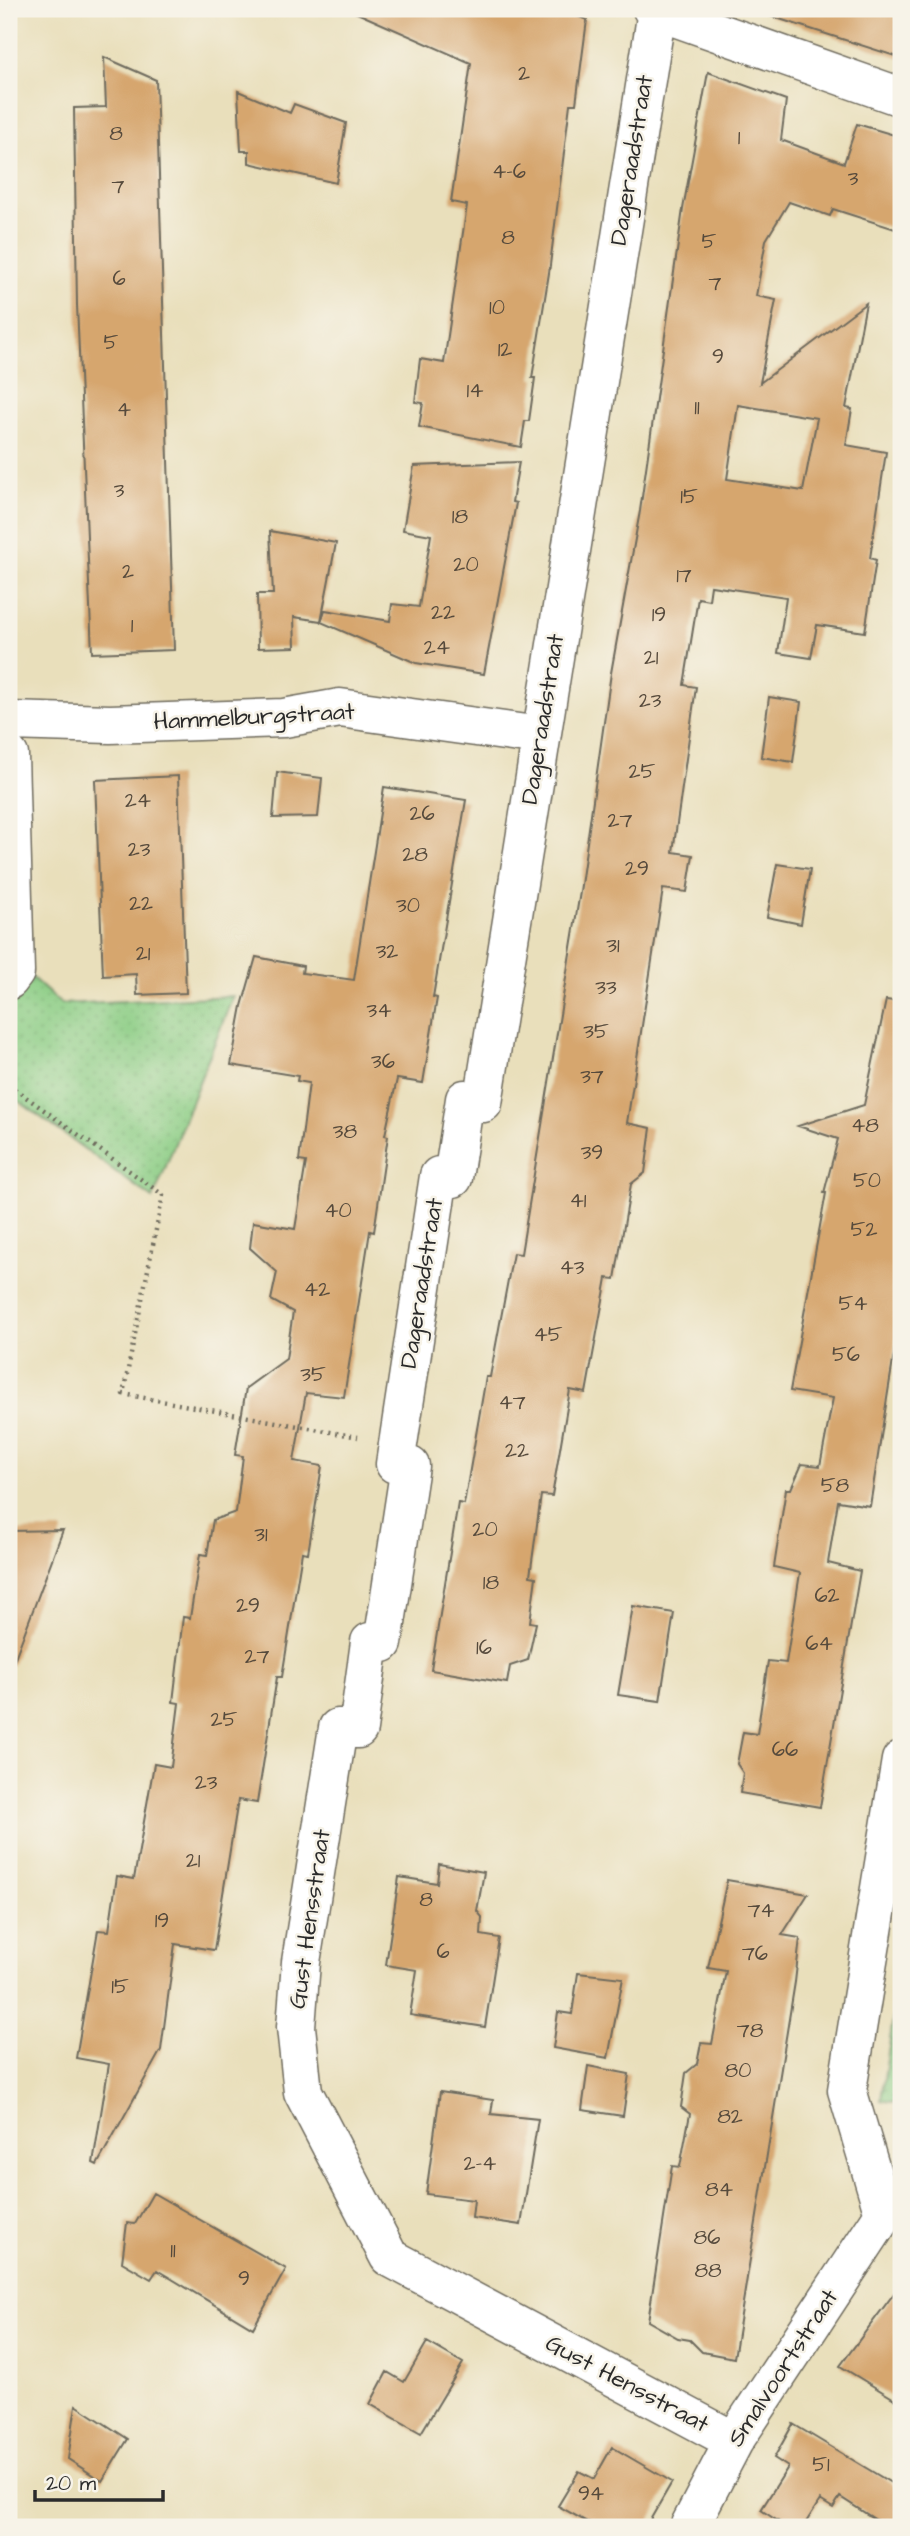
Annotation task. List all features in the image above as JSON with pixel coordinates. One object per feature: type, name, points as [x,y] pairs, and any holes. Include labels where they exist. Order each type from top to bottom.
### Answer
[{"type":"street","points":[[655,10],[901,97]]},
{"type":"street","name":"Dageraadstraat","points":[[397,1444],[439,1176],[453,1178],[465,1099],[483,1103],[655,10]]},
{"type":"street","name":"Hammelburgstraat","points":[[9,721],[110,724],[284,718],[340,708],[540,736]]},
{"type":"street","points":[[9,755],[15,972],[9,980]]},
{"type":"street","name":"Gust Hensstraat","points":[[397,1444],[394,1464],[410,1466],[383,1643],[370,1642],[358,1729],[338,1728],[301,1962],[296,2027],[303,2092],[389,2257],[734,2441]]},
{"type":"street","name":"Smalvoortstraat","points":[[689,2527],[734,2441],[893,2206],[847,2090],[901,1760]]},
{"type":"path","points":[[9,1085],[163,1195],[123,1394],[397,1444]]},
{"type":"green space","points":[[9,957],[61,1004],[233,996],[153,1199],[9,1094]]},
{"type":"green space","points":[[901,1967],[901,2104],[881,2100]]},
{"type":"building","points":[[348,9],[560,9],[587,20],[576,104],[570,104],[549,273],[532,378],[535,378],[529,421],[525,421],[521,447],[419,427],[423,403],[415,402],[420,359],[444,363],[467,205],[451,202],[471,63]]},
{"type":"building","points":[[771,9],[901,9],[901,58],[770,16]]},
{"type":"building","points":[[104,57],[156,80],[174,650],[92,653],[77,305],[74,108],[106,107]]},
{"type":"building","points":[[708,72],[786,100],[781,140],[844,163],[857,124],[901,137],[901,231],[833,209],[830,216],[789,202],[766,240],[756,296],[776,300],[760,383],[866,303],[846,408],[852,409],[846,445],[886,452],[870,558],[876,560],[865,632],[817,625],[811,658],[778,653],[786,597],[711,586],[709,600],[698,598],[684,685],[696,687],[673,852],[693,855],[687,892],[663,889],[627,1123],[651,1128],[645,1173],[631,1184],[615,1279],[607,1278],[586,1393],[570,1390],[552,1496],[541,1495],[530,1576],[536,1577],[530,1622],[536,1623],[528,1660],[510,1666],[507,1683],[431,1670],[458,1503],[464,1504],[486,1377],[490,1377],[513,1253],[521,1254],[580,892],[611,673],[640,511],[683,209]],"holes":[[[738,405],[817,418],[803,491],[727,479]]]},
{"type":"building","points":[[238,91],[290,113],[294,104],[346,123],[336,183],[249,163],[249,151],[241,151]]},
{"type":"building","points":[[519,462],[512,502],[516,503],[484,674],[416,663],[321,622],[325,610],[390,621],[392,604],[419,607],[431,535],[403,530],[414,466]]},
{"type":"building","points":[[270,531],[336,543],[321,621],[294,617],[295,647],[258,648],[257,594],[273,594]]},
{"type":"building","points":[[769,697],[801,702],[793,762],[761,757]]},
{"type":"building","points":[[277,772],[322,778],[318,817],[273,818]]},
{"type":"building","points":[[178,776],[186,993],[137,995],[136,974],[103,976],[95,780]]},
{"type":"building","points":[[384,787],[466,800],[433,997],[437,998],[423,1083],[397,1079],[385,1135],[388,1136],[374,1232],[370,1231],[344,1397],[306,1393],[294,1461],[322,1466],[308,1553],[302,1552],[282,1677],[277,1677],[257,1803],[238,1800],[214,1950],[175,1944],[161,2050],[97,2165],[93,2163],[109,2064],[76,2058],[98,1930],[109,1931],[117,1876],[134,1879],[154,1764],[171,1767],[179,1703],[173,1702],[183,1617],[190,1618],[200,1554],[207,1555],[213,1520],[236,1512],[243,1456],[235,1455],[246,1388],[286,1359],[293,1312],[271,1300],[277,1272],[250,1248],[253,1222],[295,1229],[306,1162],[299,1161],[309,1083],[297,1081],[298,1076],[231,1065],[242,1006],[256,957],[303,966],[302,973],[354,980]]},
{"type":"building","points":[[777,864],[810,869],[801,924],[767,917]]},
{"type":"building","points":[[886,1000],[901,1002],[901,1310],[870,1506],[838,1501],[828,1563],[860,1571],[820,1807],[740,1793],[743,1773],[737,1764],[743,1732],[757,1734],[768,1661],[786,1663],[800,1573],[774,1567],[786,1489],[791,1489],[802,1464],[820,1466],[833,1398],[790,1391],[824,1193],[838,1139],[798,1126],[864,1105]]},
{"type":"building","points":[[63,1530],[12,1666],[9,1665],[9,1531]]},
{"type":"building","points":[[633,1606],[674,1613],[660,1701],[618,1695]]},
{"type":"building","points":[[439,1864],[484,1872],[477,1911],[482,1917],[481,1935],[499,1938],[485,2027],[410,2015],[417,1970],[386,1965],[399,1877],[437,1883]]},
{"type":"building","points":[[727,1880],[808,1894],[782,1935],[800,1938],[734,2358],[702,2352],[690,2340],[678,2338],[648,2321],[672,2166],[680,2167],[690,2114],[681,2107],[686,2073],[697,2064],[701,2043],[712,2044],[726,1971],[708,1968]]},
{"type":"building","points":[[578,1973],[623,1978],[608,2058],[553,2048],[558,2012],[572,2014]]},
{"type":"building","points":[[588,2066],[629,2074],[623,2116],[582,2110]]},
{"type":"building","points":[[440,2092],[493,2100],[491,2114],[538,2119],[521,2225],[472,2218],[474,2200],[426,2194]]},
{"type":"building","points":[[153,2193],[286,2269],[253,2328],[157,2270],[151,2279],[122,2262],[127,2223],[135,2224]]},
{"type":"building","points":[[901,2284],[901,2403],[840,2366]]},
{"type":"building","points":[[427,2342],[463,2363],[421,2433],[370,2404],[387,2372],[404,2382]]},
{"type":"building","points":[[76,2405],[128,2439],[102,2481],[68,2459]]},
{"type":"building","points":[[793,2424],[901,2489],[901,2527],[887,2527],[840,2497],[833,2508],[820,2500],[803,2527],[787,2527],[761,2510],[788,2467],[774,2458]]},
{"type":"building","points":[[612,2447],[672,2482],[646,2527],[596,2527],[558,2506],[579,2471],[594,2479]]}]
